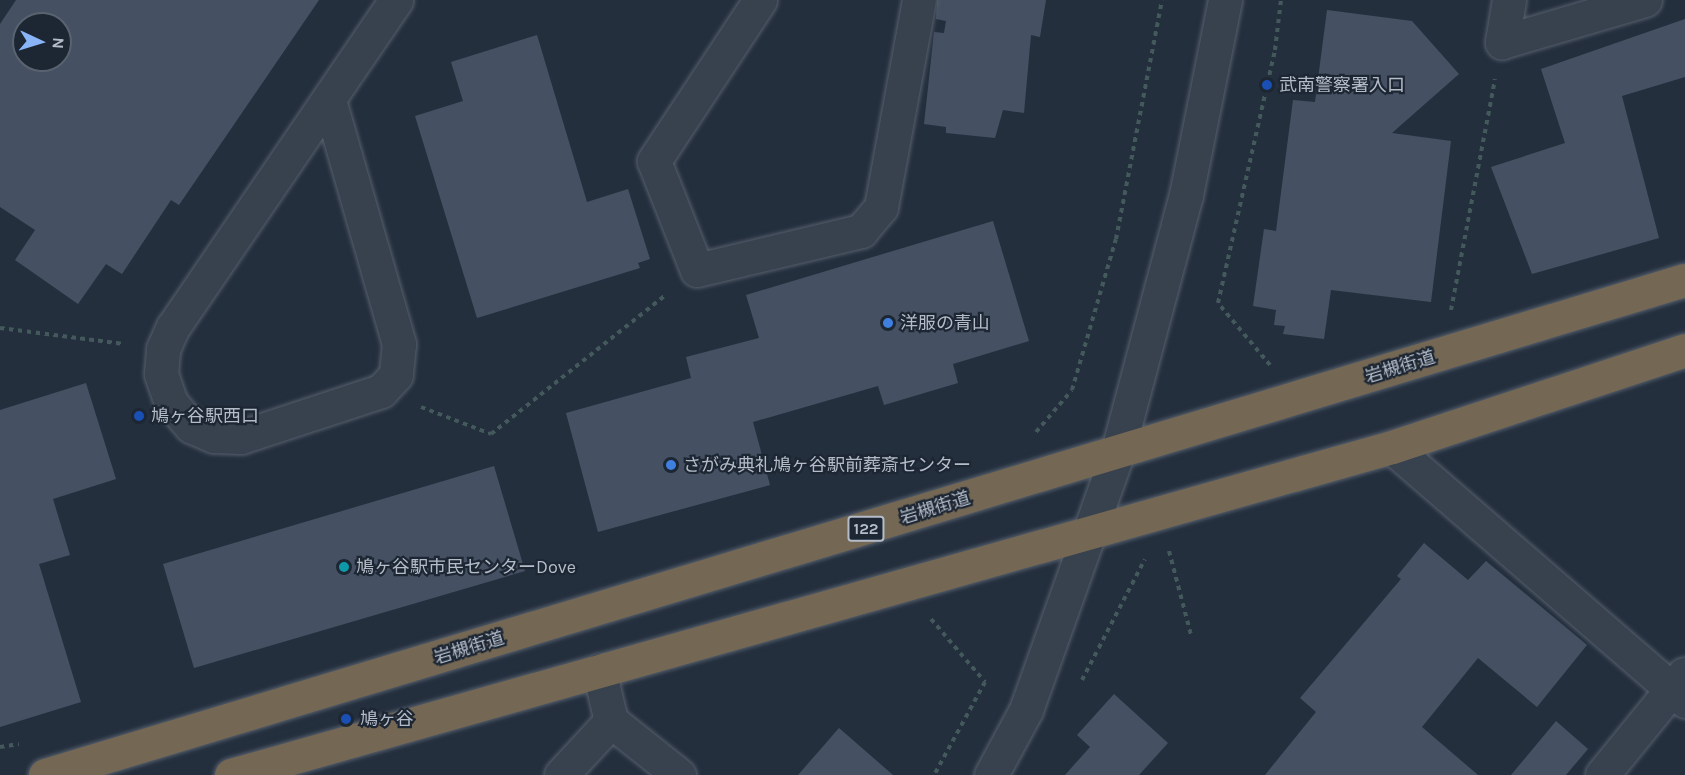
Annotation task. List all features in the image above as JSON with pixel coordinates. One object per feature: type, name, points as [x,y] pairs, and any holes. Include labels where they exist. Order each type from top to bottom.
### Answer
[{"type":"highway","name":"岩槻街道","points":[[45,775],[1117,454],[1685,280]]},
{"type":"highway","points":[[231,775],[1392,447],[1685,350]]},
{"type":"street","points":[[329,100],[399,344],[396,375],[381,391],[241,436],[213,436],[191,426],[171,403],[161,374],[163,349],[173,327],[396,0]]},
{"type":"street","points":[[760,0],[654,161],[697,270],[861,231],[881,207],[919,0]]},
{"type":"street","points":[[991,775],[1026,710],[1117,454],[1186,195],[1225,0]]},
{"type":"street","points":[[1509,0],[1502,42],[1645,0]]},
{"type":"street","points":[[1392,447],[1680,688],[1602,775]]},
{"type":"street","points":[[598,670],[611,721],[679,775]]},
{"type":"street","points":[[561,775],[611,721]]},
{"type":"path","points":[[1029,434],[1040,430],[1072,390],[1116,239],[1162,0]]},
{"type":"path","points":[[1276,371],[1218,303],[1275,50],[1281,0]]},
{"type":"path","points":[[1458,315],[1447,319],[1456,295],[1502,42]]},
{"type":"path","points":[[381,391],[491,434],[697,270]]},
{"type":"path","points":[[0,328],[163,349]]},
{"type":"path","points":[[1166,539],[1191,635]]},
{"type":"path","points":[[1079,685],[1149,552]]},
{"type":"path","points":[[926,613],[985,682],[934,775]]},
{"type":"path","points":[[0,747],[29,741]]},
{"type":"building","points":[[16,0],[319,0],[179,205],[171,200],[122,274],[106,264],[78,304],[15,260],[35,230],[0,207],[0,24]]},
{"type":"building","points":[[937,0],[1046,0],[1040,37],[1031,35],[1024,113],[1003,110],[995,138],[946,133],[946,127],[924,124],[934,32],[944,33],[946,21],[936,19]]},
{"type":"building","points":[[1327,10],[1412,21],[1459,74],[1392,133],[1451,141],[1431,302],[1331,290],[1324,339],[1283,334],[1285,326],[1274,325],[1276,310],[1253,306],[1264,229],[1276,231],[1293,100],[1315,102]]},
{"type":"building","points":[[1685,19],[1685,77],[1622,96],[1659,238],[1532,274],[1491,167],[1565,143],[1541,69]]},
{"type":"building","points":[[537,35],[587,202],[628,189],[650,259],[638,263],[640,268],[477,318],[415,116],[463,101],[451,62]]},
{"type":"building","points":[[993,221],[1029,341],[953,364],[958,383],[884,405],[878,386],[753,422],[770,485],[598,532],[566,413],[691,378],[686,357],[759,338],[746,295]]},
{"type":"building","points":[[86,383],[116,479],[53,499],[70,555],[39,564],[81,702],[0,727],[0,410]]},
{"type":"building","name":"鳩ヶ谷駅市民センターDove","points":[[494,466],[525,571],[194,668],[163,564]]},
{"type":"building","points":[[1424,543],[1468,580],[1486,561],[1587,645],[1537,707],[1478,658],[1422,727],[1478,775],[1265,775],[1316,712],[1300,698],[1401,579],[1397,576]]},
{"type":"building","points":[[1114,694],[1168,743],[1139,775],[1065,775],[1090,747],[1077,735]]},
{"type":"building","points":[[1556,721],[1588,749],[1566,775],[1511,775]]},
{"type":"building","points":[[839,728],[893,775],[798,775]]},
{"type":"place","name":"武南警察署入口","points":[[1267,85]]},
{"type":"place","name":"洋服の青山","points":[[888,323]]},
{"type":"place","name":"鳩ヶ谷駅西口","points":[[139,416]]},
{"type":"place","name":"さがみ典礼鳩ヶ谷駅前葬斎センター","points":[[671,465]]},
{"type":"place","name":"鳩ヶ谷駅市民センターDove","points":[[344,567]]},
{"type":"place","name":"鳩ヶ谷","points":[[346,719]]}]
